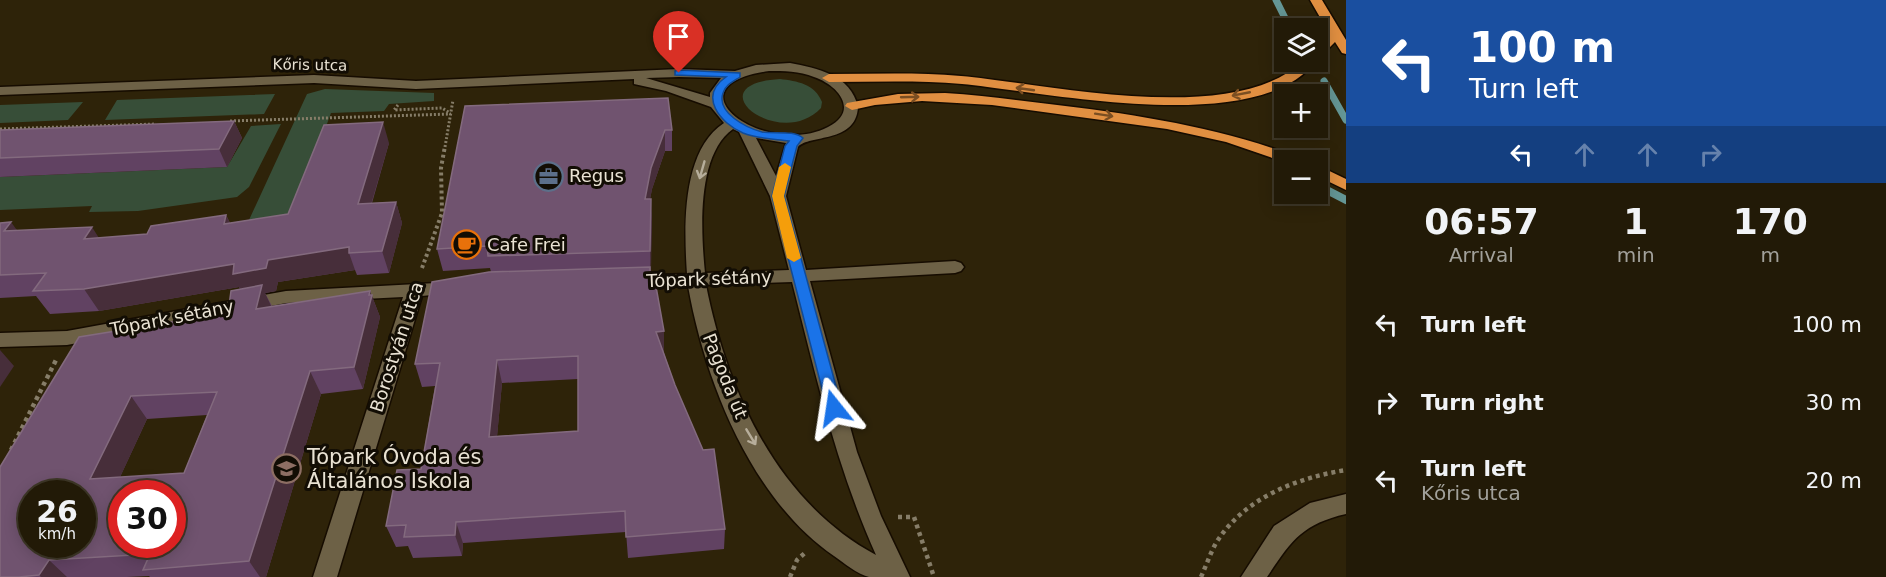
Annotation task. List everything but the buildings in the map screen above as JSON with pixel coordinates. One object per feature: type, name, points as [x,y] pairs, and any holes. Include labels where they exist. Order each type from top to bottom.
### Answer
[{"type":"highway","points":[[1316,0],[1346,50]]},
{"type":"highway","points":[[1328,41],[1336,33]]},
{"type":"highway","points":[[830,78],[922,77],[1111,100],[1164,102],[1210,100],[1262,90],[1299,72]]},
{"type":"highway","points":[[852,106],[881,98],[916,96],[978,100],[1084,112],[1199,130],[1274,154]]},
{"type":"highway","points":[[1328,176],[1346,185]]},
{"type":"street","name":"Kőris utca","points":[[0,91],[314,79],[416,85],[679,73],[736,75],[775,66],[804,69],[830,78]]},
{"type":"street","points":[[736,75],[718,93],[717,104],[723,114],[739,126],[771,136],[798,138],[817,136],[834,130],[850,115],[852,106],[846,91],[830,78]]},
{"type":"street","name":"Kőris utca","points":[[619,77],[670,88],[717,104]]},
{"type":"street","points":[[739,126],[778,196],[846,452],[870,517],[896,577]]},
{"type":"street","name":"Pagoda út","points":[[739,126],[713,138],[696,191],[693,228],[694,280],[714,357],[741,421],[787,496],[824,536],[862,562],[896,577]]},
{"type":"street","points":[[778,196],[791,146],[798,138]]},
{"type":"street","name":"Tópark sétány","points":[[613,283],[955,267]]},
{"type":"street","name":"Tópark sétány","points":[[0,340],[67,338],[286,297],[473,287]]},
{"type":"street","name":"Borostyán utca","points":[[325,577],[415,289]]},
{"type":"street","points":[[1253,577],[1282,534],[1317,510],[1346,504]]},
{"type":"path","name":"Borostyán utca","points":[[225,121],[451,114],[441,168],[442,213],[415,289]]},
{"type":"path","points":[[0,129],[166,123]]},
{"type":"path","points":[[10,451],[67,338]]},
{"type":"path","points":[[1201,577],[1218,541],[1253,503],[1291,483],[1346,470]]},
{"type":"path","points":[[870,517],[914,518],[934,577]]},
{"type":"green space","points":[[780,79],[799,82],[810,87],[819,96],[822,102],[821,108],[804,120],[785,123],[767,119],[752,112],[744,102],[744,92],[755,83]]},
{"type":"green space","points":[[325,89],[434,93],[434,101],[389,104],[384,111],[331,113],[290,224],[257,227],[249,220],[307,94]]},
{"type":"green space","points":[[275,94],[264,114],[105,120],[117,100]]},
{"type":"green space","points":[[83,102],[68,120],[0,123],[0,105]]},
{"type":"green space","points":[[281,124],[249,187],[237,197],[138,211],[89,212],[92,206],[0,210],[0,177],[227,167],[251,126]]},
{"type":"waterway","points":[[1276,0],[1285,18]]},
{"type":"waterway","points":[[1324,81],[1346,120]]},
{"type":"waterway","points":[[1328,191],[1346,200]]},
{"type":"slow traffic","points":[[785,167],[778,196],[794,258]]},
{"type":"place","name":"Regus","points":[[548,176]]},
{"type":"place","name":"Cafe Frei","points":[[466,245]]},
{"type":"place","name":"Tópark Óvoda és Általános Iskola","points":[[286,469]]},
{"type":"route","points":[[679,73],[736,75],[724,83],[718,93],[717,104],[723,114],[745,130],[780,138],[798,138],[791,146],[778,196],[834,408]]}]
